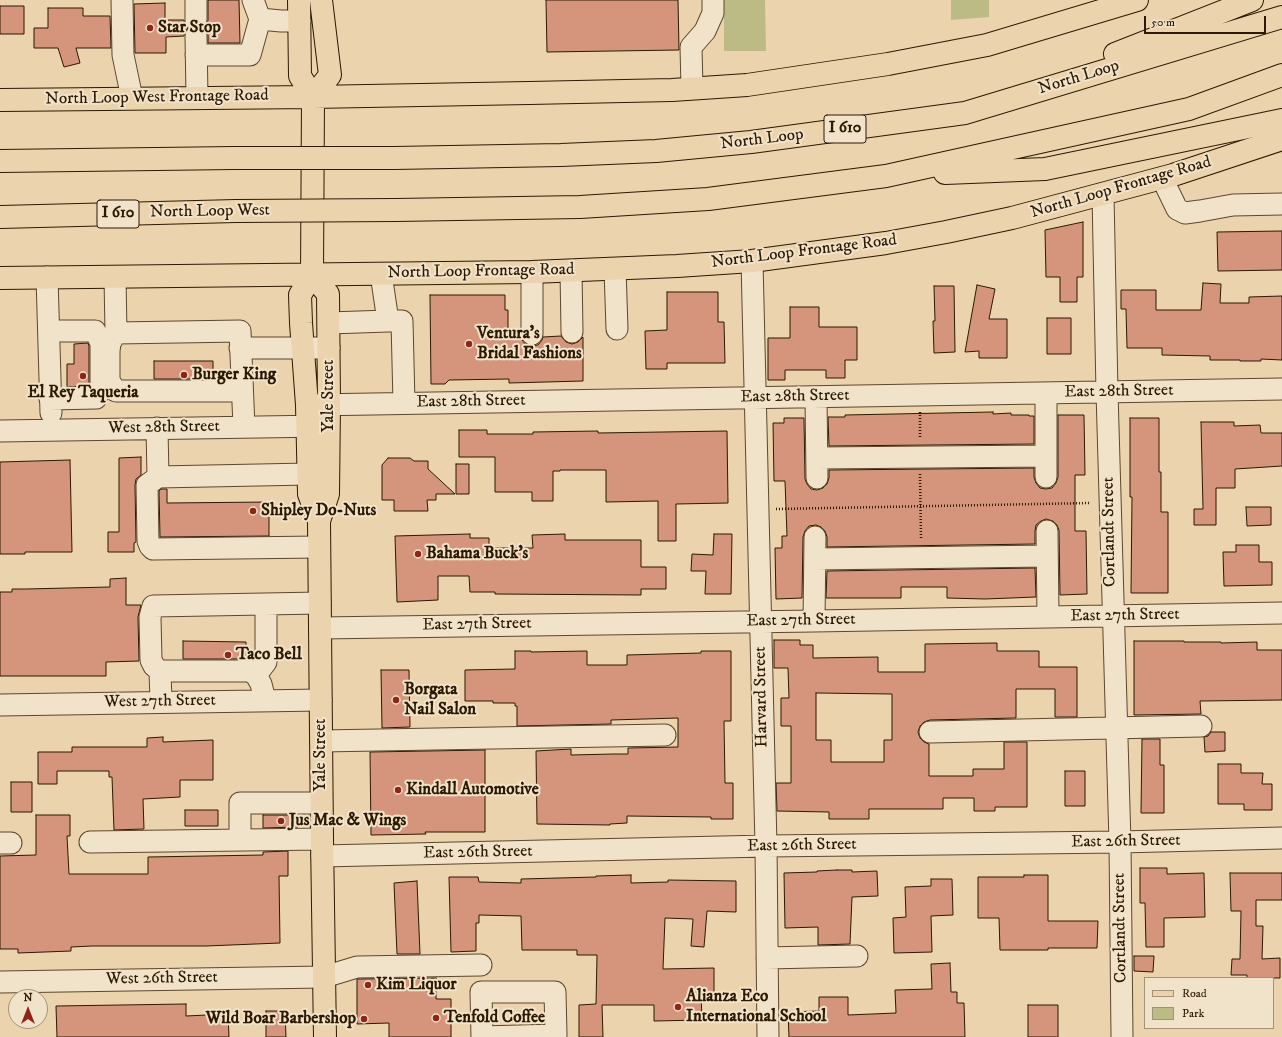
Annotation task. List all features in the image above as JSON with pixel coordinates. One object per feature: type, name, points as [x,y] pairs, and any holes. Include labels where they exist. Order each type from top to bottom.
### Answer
[{"type":"main road","points":[[313,97],[330,75],[322,0]]},
{"type":"main road","points":[[313,97],[672,90],[747,85],[888,64],[987,45],[1109,4],[1137,0]]},
{"type":"main road","points":[[965,113],[1252,0]]},
{"type":"main road","points":[[0,278],[312,275],[313,97],[300,76],[300,10]]},
{"type":"main road","name":"North Loop","points":[[0,161],[234,158],[394,158],[561,155],[656,151],[751,142],[965,113],[1282,17]]},
{"type":"main road","name":"I 610","points":[[886,176],[1189,109],[1282,75]]},
{"type":"main road","name":"North Loop West Frontage Road","points":[[0,100],[313,97]]},
{"type":"main road","points":[[886,176],[1045,169],[1282,120]]},
{"type":"main road","name":"North Loop Frontage Road","points":[[312,275],[532,272],[615,269],[752,261],[886,243],[1012,218],[1162,178],[1282,139]]},
{"type":"main road","name":"North Loop West","points":[[0,217],[236,211],[580,207],[708,199],[886,176]]},
{"type":"main road","name":"Yale Street","points":[[319,521],[310,494],[309,474],[318,426],[329,403],[329,323],[328,294],[312,275],[300,295],[307,405],[318,426],[328,494],[319,521],[321,803],[325,1037]]},
{"type":"street","points":[[122,0],[123,56],[132,98]]},
{"type":"street","points":[[197,97],[196,28],[250,55],[260,19],[253,0]]},
{"type":"street","points":[[692,88],[691,47],[708,25],[713,14],[713,0]]},
{"type":"street","points":[[260,19],[281,21],[300,10]]},
{"type":"street","points":[[1162,178],[1177,209],[1185,213],[1233,205],[1282,204]]},
{"type":"street","name":"Cortlandt Street","points":[[1103,194],[1120,842],[1122,1037]]},
{"type":"street","name":"Harvard Street","points":[[752,261],[766,846],[768,1037]]},
{"type":"street","points":[[615,269],[617,329]]},
{"type":"street","points":[[571,271],[572,332]]},
{"type":"street","points":[[532,272],[532,334]]},
{"type":"street","points":[[381,274],[388,321]]},
{"type":"street","points":[[47,277],[51,430]]},
{"type":"street","points":[[115,277],[116,333],[110,343],[109,381],[116,391],[242,391]]},
{"type":"street","points":[[329,323],[402,321],[404,403]]},
{"type":"street","points":[[49,331],[95,330],[101,343],[102,388],[96,398],[50,399]]},
{"type":"street","points":[[116,333],[240,331],[244,427]]},
{"type":"street","points":[[240,348],[329,348]]},
{"type":"street","name":"East 28th Street","points":[[307,405],[329,403],[755,398],[1282,389]]},
{"type":"street","points":[[1046,393],[1046,477]]},
{"type":"street","points":[[816,397],[817,468],[1046,456]]},
{"type":"street","name":"West 28th Street","points":[[0,431],[318,426]]},
{"type":"street","points":[[157,428],[158,477]]},
{"type":"street","points":[[309,474],[158,477],[147,485],[148,541],[153,549],[319,546]]},
{"type":"street","points":[[1047,531],[1048,617]]},
{"type":"street","points":[[814,621],[815,536]]},
{"type":"street","points":[[815,559],[1047,556]]},
{"type":"street","points":[[265,700],[261,684],[256,675],[249,672],[160,671],[154,666],[151,660],[150,617],[153,606],[320,603]]},
{"type":"street","points":[[256,675],[266,662],[266,604]]},
{"type":"street","name":"East 27th Street","points":[[320,628],[1282,613]]},
{"type":"street","points":[[160,671],[161,702]]},
{"type":"street","name":"West 27th Street","points":[[0,705],[321,700]]},
{"type":"street","points":[[930,732],[1201,726]]},
{"type":"street","points":[[321,741],[665,735]]},
{"type":"street","points":[[240,840],[240,803],[321,803]]},
{"type":"street","name":"East 26th Street","points":[[90,842],[240,840],[322,848],[766,846],[1120,842],[1282,838]]},
{"type":"street","points":[[767,958],[857,956]]},
{"type":"street","name":"West 26th Street","points":[[0,982],[324,977],[357,967],[481,965]]},
{"type":"path","points":[[770,509],[1092,503]]},
{"type":"green space","points":[[724,0],[765,0],[766,51],[724,51]]},
{"type":"green space","points":[[951,0],[989,0],[989,17],[951,20]]},
{"type":"building","points":[[208,0],[239,0],[240,43],[208,43],[208,35],[204,28],[207,26],[208,20]]},
{"type":"building","points":[[546,0],[678,0],[679,50],[547,52]]},
{"type":"building","name":"Star Stop","points":[[165,3],[165,20],[184,20],[185,26],[188,28],[185,31],[184,36],[166,37],[166,53],[135,53],[134,4]]},
{"type":"building","points":[[0,6],[24,6],[24,34],[0,34]]},
{"type":"building","points":[[48,8],[83,8],[83,16],[110,16],[111,48],[76,48],[80,63],[64,67],[58,48],[34,48],[34,28],[48,28]]},
{"type":"building","points":[[1083,222],[1083,277],[1077,277],[1077,302],[1060,302],[1060,277],[1046,277],[1045,230]]},
{"type":"building","points":[[1282,231],[1282,270],[1218,271],[1217,232]]},
{"type":"building","points":[[1203,283],[1221,284],[1220,303],[1249,303],[1249,297],[1282,296],[1282,360],[1210,360],[1210,356],[1162,355],[1162,348],[1127,348],[1126,309],[1121,309],[1121,290],[1156,290],[1156,310],[1201,310]]},
{"type":"building","points":[[977,285],[995,289],[989,319],[1007,319],[1007,358],[979,358],[979,351],[965,352]]},
{"type":"building","points":[[934,286],[954,286],[955,352],[934,353]]},
{"type":"building","points":[[667,292],[718,292],[718,322],[724,322],[725,363],[667,363],[667,369],[646,369],[645,331],[667,330]]},
{"type":"building","name":"Ventura's Bridal Fashions","points":[[430,295],[505,295],[505,310],[508,310],[508,337],[521,337],[526,345],[538,345],[543,337],[561,336],[566,342],[572,344],[578,342],[583,337],[583,381],[509,383],[509,379],[449,380],[445,384],[431,384]]},
{"type":"building","points":[[790,307],[819,307],[819,327],[857,327],[857,360],[845,360],[845,378],[826,378],[826,370],[785,370],[785,380],[768,380],[768,338],[790,338]]},
{"type":"building","points":[[1047,318],[1071,318],[1071,354],[1047,354]]},
{"type":"building","points":[[88,343],[89,385],[67,387],[67,364],[74,364],[74,344]]},
{"type":"building","name":"Burger King","points":[[154,361],[213,361],[213,379],[154,379]]},
{"type":"building","points":[[993,412],[993,414],[1011,413],[1011,415],[1034,416],[1034,444],[829,446],[828,417],[845,417],[845,415]]},
{"type":"building","points":[[1058,415],[1084,415],[1085,475],[1075,475],[1075,531],[1086,531],[1087,594],[1060,595],[1059,530],[1053,521],[1046,519],[1036,525],[1035,544],[827,547],[827,537],[825,531],[816,525],[809,526],[803,537],[802,598],[776,599],[775,548],[782,548],[782,536],[787,536],[785,481],[774,481],[773,423],[784,423],[784,418],[804,418],[805,479],[811,489],[817,490],[823,488],[827,484],[829,470],[1034,468],[1036,483],[1040,488],[1046,489],[1052,488],[1058,477]]},
{"type":"building","points":[[1130,418],[1159,418],[1161,512],[1168,512],[1168,593],[1131,593],[1132,497],[1130,497]]},
{"type":"building","points":[[1201,422],[1234,422],[1234,426],[1260,425],[1261,433],[1282,433],[1282,466],[1235,469],[1235,488],[1216,488],[1216,525],[1194,525],[1194,509],[1203,509]]},
{"type":"building","points":[[459,430],[487,430],[487,434],[533,434],[533,432],[598,431],[598,433],[727,431],[728,503],[676,504],[676,541],[658,541],[658,501],[606,502],[606,470],[553,471],[553,501],[532,501],[532,492],[495,492],[495,457],[459,457]]},
{"type":"building","points":[[141,457],[141,475],[136,479],[135,485],[136,542],[134,543],[134,552],[108,552],[108,532],[119,532],[119,458]]},
{"type":"building","points":[[388,458],[410,458],[414,461],[428,461],[428,469],[455,494],[436,494],[436,500],[427,500],[428,511],[394,511],[394,500],[382,500],[382,465]]},
{"type":"building","points":[[70,460],[72,552],[25,552],[25,554],[0,554],[0,462]]},
{"type":"building","points":[[456,464],[469,464],[469,494],[456,494]]},
{"type":"building","points":[[161,489],[167,489],[167,503],[269,502],[269,536],[160,537],[159,491]]},
{"type":"building","points":[[1246,507],[1271,507],[1271,525],[1247,526]]},
{"type":"building","points":[[470,534],[470,538],[489,538],[489,548],[533,548],[532,535],[565,534],[565,540],[641,540],[641,567],[666,567],[666,589],[641,589],[641,595],[495,594],[495,592],[470,592],[469,576],[438,576],[438,600],[397,602],[395,536]]},
{"type":"building","points":[[714,534],[732,534],[731,594],[705,594],[706,571],[691,571],[692,554],[713,555]]},
{"type":"building","points":[[1236,545],[1259,545],[1259,562],[1272,562],[1272,585],[1224,586],[1223,552],[1236,552]]},
{"type":"building","points":[[1035,568],[1036,597],[985,599],[947,598],[947,587],[901,587],[901,598],[826,598],[827,571]]},
{"type":"building","points":[[126,578],[126,605],[141,605],[138,617],[139,661],[106,662],[106,676],[0,676],[0,592],[12,592],[12,589],[110,587],[110,579]]},
{"type":"building","points":[[774,640],[800,640],[800,645],[813,645],[813,658],[878,657],[878,672],[925,672],[925,644],[997,643],[997,651],[1039,651],[1039,667],[1077,667],[1077,717],[1055,717],[1055,689],[1016,689],[1016,718],[930,720],[924,722],[920,726],[918,732],[920,738],[929,744],[929,776],[973,776],[973,769],[1004,769],[1004,742],[1027,742],[1027,807],[995,807],[995,811],[974,811],[974,798],[943,798],[943,809],[869,809],[869,819],[829,819],[829,812],[777,811],[776,783],[791,783],[791,726],[781,726],[781,698],[789,698],[788,668],[774,668]],"holes":[[[816,693],[892,694],[892,740],[884,740],[884,762],[831,762],[831,740],[816,740]]]},
{"type":"building","points":[[183,641],[246,642],[246,659],[183,659]]},
{"type":"building","points":[[1134,641],[1221,643],[1257,642],[1257,650],[1282,650],[1282,700],[1200,701],[1201,714],[1134,715]]},
{"type":"building","points":[[515,651],[587,651],[587,665],[627,665],[627,655],[731,651],[731,721],[724,721],[725,783],[733,783],[733,819],[711,819],[711,817],[627,816],[627,823],[610,825],[537,824],[536,751],[571,749],[571,755],[628,754],[628,748],[678,747],[678,718],[611,720],[611,724],[517,726],[517,706],[515,706],[515,703],[465,701],[465,670],[515,669]]},
{"type":"building","name":"Borgata Nail Salon","points":[[381,670],[409,670],[410,727],[382,728]]},
{"type":"building","points":[[1211,732],[1225,732],[1225,751],[1205,752],[1204,737],[1208,736]]},
{"type":"building","points":[[163,737],[163,742],[213,740],[213,780],[180,780],[180,797],[143,799],[144,829],[114,830],[112,777],[109,777],[109,771],[57,771],[57,784],[38,784],[38,752],[72,752],[72,747],[147,747],[147,738]]},
{"type":"building","points":[[1142,739],[1160,739],[1160,765],[1164,765],[1164,813],[1141,813]]},
{"type":"building","points":[[485,750],[485,832],[425,832],[426,834],[371,835],[370,752]]},
{"type":"building","points":[[1218,764],[1241,764],[1241,773],[1263,773],[1262,784],[1272,784],[1272,810],[1244,810],[1244,804],[1218,804]]},
{"type":"building","points":[[1065,771],[1085,771],[1085,806],[1065,806]]},
{"type":"building","points":[[11,782],[32,782],[32,812],[11,812]]},
{"type":"building","points":[[185,810],[218,810],[218,826],[185,826]]},
{"type":"building","points":[[36,815],[70,815],[70,836],[67,836],[69,874],[148,874],[148,857],[263,855],[263,852],[288,851],[288,876],[279,876],[280,943],[206,946],[92,946],[71,947],[71,951],[18,953],[18,949],[0,949],[0,856],[36,855]]},
{"type":"building","points":[[263,815],[298,815],[298,827],[263,828]]},
{"type":"building","points":[[1140,868],[1167,868],[1167,874],[1204,873],[1205,917],[1164,918],[1164,947],[1146,947],[1145,903],[1140,903]]},
{"type":"building","points":[[852,870],[852,872],[877,871],[878,896],[852,897],[850,944],[818,945],[818,927],[785,928],[784,873]]},
{"type":"building","points":[[1230,873],[1282,873],[1282,900],[1256,900],[1256,926],[1263,926],[1262,959],[1280,958],[1280,978],[1231,975],[1232,959],[1240,959],[1241,911],[1231,911]]},
{"type":"building","points":[[631,875],[631,883],[668,882],[668,880],[736,881],[736,912],[707,911],[704,947],[691,946],[693,919],[665,918],[663,969],[714,968],[714,994],[701,994],[702,1020],[654,1021],[654,1005],[602,1005],[603,1037],[579,1037],[579,1005],[596,1004],[597,955],[577,955],[577,950],[522,950],[521,916],[479,915],[479,923],[476,923],[476,951],[451,952],[449,877],[478,877],[479,882],[521,883],[521,879]]},
{"type":"building","points":[[1024,875],[1048,875],[1048,921],[1098,921],[1097,948],[1000,950],[999,918],[978,918],[978,877],[1024,877]]},
{"type":"building","points":[[931,879],[952,879],[953,915],[931,916],[932,952],[894,953],[893,918],[906,917],[905,887],[931,886]]},
{"type":"building","points":[[417,881],[420,954],[397,954],[394,883]]},
{"type":"building","points":[[1134,956],[1154,956],[1153,972],[1134,971]]},
{"type":"building","points":[[950,963],[951,992],[957,992],[957,1003],[964,1003],[965,1037],[789,1037],[788,1012],[819,1011],[819,997],[848,997],[848,1015],[896,1013],[895,990],[932,989],[931,964]]},
{"type":"building","points":[[436,978],[436,999],[451,999],[451,1037],[389,1037],[389,1023],[357,1024],[357,979]]},
{"type":"building","points":[[186,1004],[186,1016],[228,1014],[229,1037],[57,1037],[56,1006]]},
{"type":"building","points":[[1028,1005],[1058,1005],[1058,1037],[1028,1037]]},
{"type":"building","points":[[266,1011],[285,1011],[286,1037],[266,1037]]},
{"type":"place","name":"Star Stop","points":[[150,28]]},
{"type":"place","name":"Ventura's Bridal Fashions","points":[[469,344]]},
{"type":"place","name":"Burger King","points":[[184,375]]},
{"type":"place","name":"El Rey Taqueria","points":[[83,376]]},
{"type":"place","name":"Shipley Do-Nuts","points":[[253,511]]},
{"type":"place","name":"Bahama Buck's","points":[[418,554]]},
{"type":"place","name":"Taco Bell","points":[[228,655]]},
{"type":"place","name":"Borgata Nail Salon","points":[[396,700]]},
{"type":"place","name":"Kindall Automotive","points":[[398,790]]},
{"type":"place","name":"Jus Mac & Wings","points":[[281,821]]},
{"type":"place","name":"Kim Liquor","points":[[368,985]]},
{"type":"place","name":"Alianza Eco International School","points":[[678,1007]]},
{"type":"place","name":"Tenfold Coffee","points":[[436,1018]]},
{"type":"place","name":"Wild Boar Barbershop","points":[[364,1019]]}]
